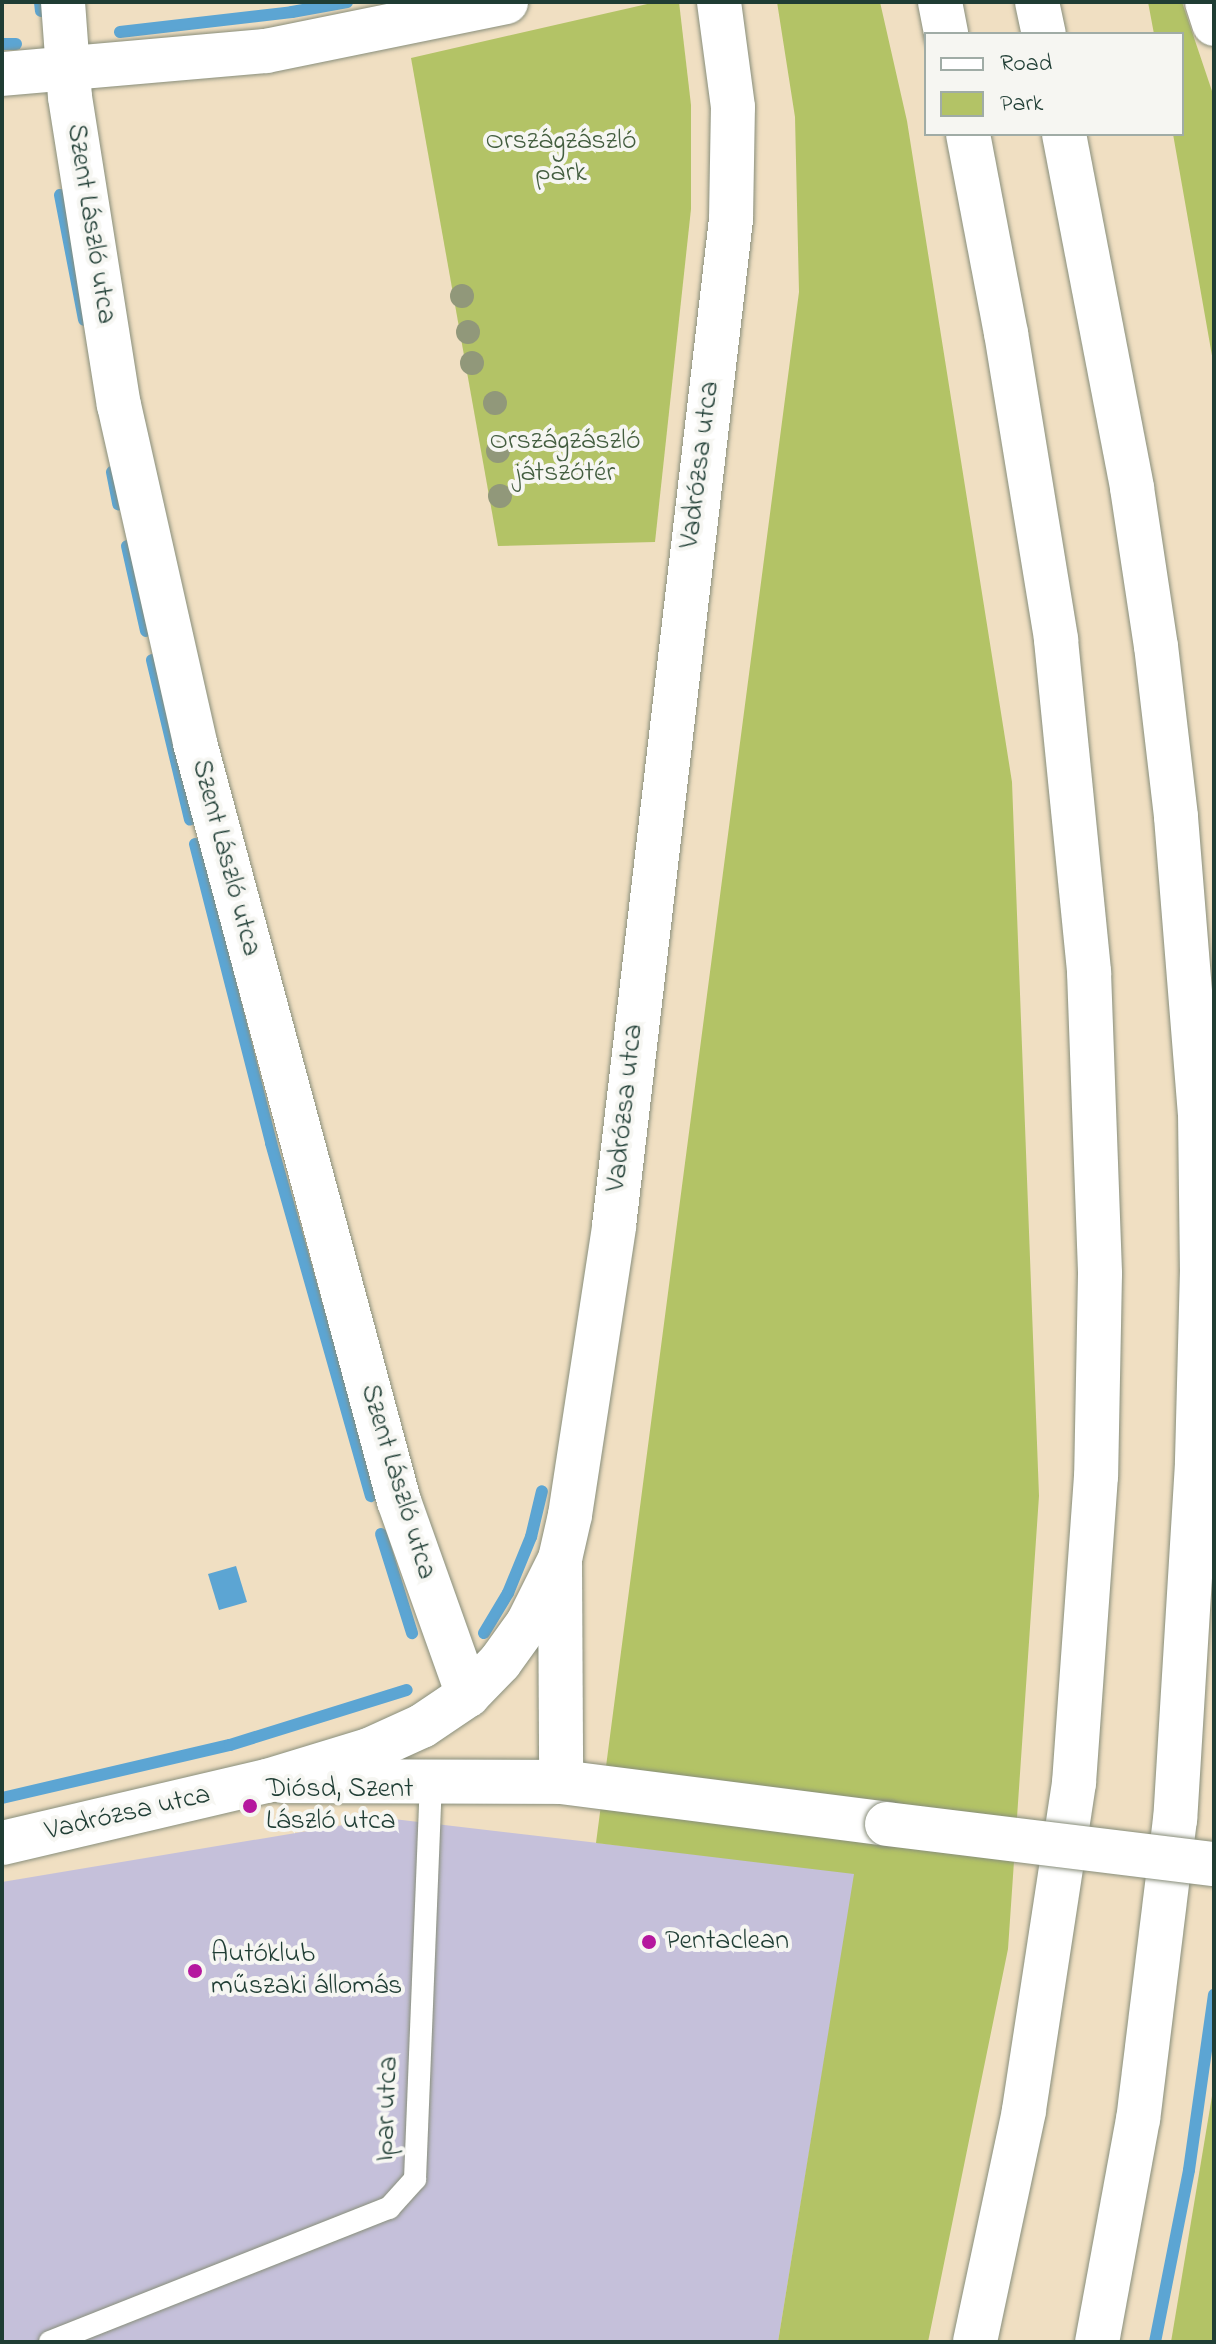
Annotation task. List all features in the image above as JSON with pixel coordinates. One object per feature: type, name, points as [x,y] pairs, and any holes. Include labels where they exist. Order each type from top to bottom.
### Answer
[{"type":"main road","name":"Szent László utca","points":[[63,2],[69,70],[119,405],[195,743],[399,1501],[468,1695]]},
{"type":"main road","points":[[2,74],[266,51],[506,2]]},
{"type":"main road","name":"Vadrózsa utca","points":[[2,1843],[267,1781],[369,1750],[422,1726],[468,1695],[500,1662],[528,1623],[560,1559],[570,1515],[614,1226],[731,219],[733,107],[719,2]]},
{"type":"main road","points":[[940,2],[946,32]]},
{"type":"main road","points":[[1037,2],[1044,32]]},
{"type":"main road","points":[[1207,2],[1214,24]]},
{"type":"main road","points":[[968,136],[1006,333],[1056,640],[1089,972],[1100,1274],[1096,1476],[1074,1783],[1024,2111],[975,2342]]},
{"type":"main road","points":[[1064,136],[1129,473],[1156,646],[1176,817],[1200,1113],[1202,1269],[1197,1463],[1175,1819],[1138,2119],[1097,2342]]},
{"type":"main road","points":[[560,1559],[561,1782]]},
{"type":"main road","points":[[560,1717],[579,1743],[632,1791]]},
{"type":"main road","points":[[267,1781],[561,1782],[1214,1864]]},
{"type":"lane","name":"Ipar utca","points":[[50,2342],[389,2208],[415,2179],[431,1781]]},
{"type":"shaded area","points":[[385,1818],[855,1873],[778,2342],[2,2342],[2,1882]]},
{"type":"green space","name":"Országzászló park","points":[[656,2],[679,2],[691,105],[691,209],[655,542],[498,546],[411,58]]},
{"type":"green space","points":[[777,2],[880,2],[907,121],[1012,782],[1039,1496],[1008,1949],[928,2342],[778,2342],[854,1874],[596,1843],[799,292],[795,117]]},
{"type":"green space","points":[[1148,2],[1182,2],[1214,97],[1214,367],[1173,136],[1184,136],[1184,32],[1154,32]]},
{"type":"green space","points":[[1214,2084],[1214,2342],[1171,2342]]},
{"type":"water","points":[[236,1566],[247,1602],[219,1610],[208,1574]]},
{"type":"waterway","points":[[40,2],[41,11]]},
{"type":"waterway","points":[[120,32],[292,12],[347,2]]},
{"type":"waterway","points":[[2,44],[16,44]]},
{"type":"waterway","points":[[60,195],[84,320]]},
{"type":"waterway","points":[[112,472],[118,504]]},
{"type":"waterway","points":[[127,546],[146,631]]},
{"type":"waterway","points":[[152,660],[190,820]]},
{"type":"waterway","points":[[195,844],[271,1143],[371,1496]]},
{"type":"waterway","points":[[484,1633],[508,1593],[531,1537],[542,1491]]},
{"type":"waterway","points":[[381,1534],[412,1633]]},
{"type":"waterway","points":[[2,1798],[230,1745],[407,1690]]},
{"type":"waterway","points":[[1155,2342],[1189,2170],[1214,1995]]},
{"type":"place","name":"Diósd, Szent László utca","points":[[250,1806]]},
{"type":"place","name":"Pentaclean","points":[[649,1942]]},
{"type":"place","name":"Autóklub műszaki állomás","points":[[195,1971]]},
{"type":"park label","name":"Országzászló játszótér","points":[[565,458]]}]
